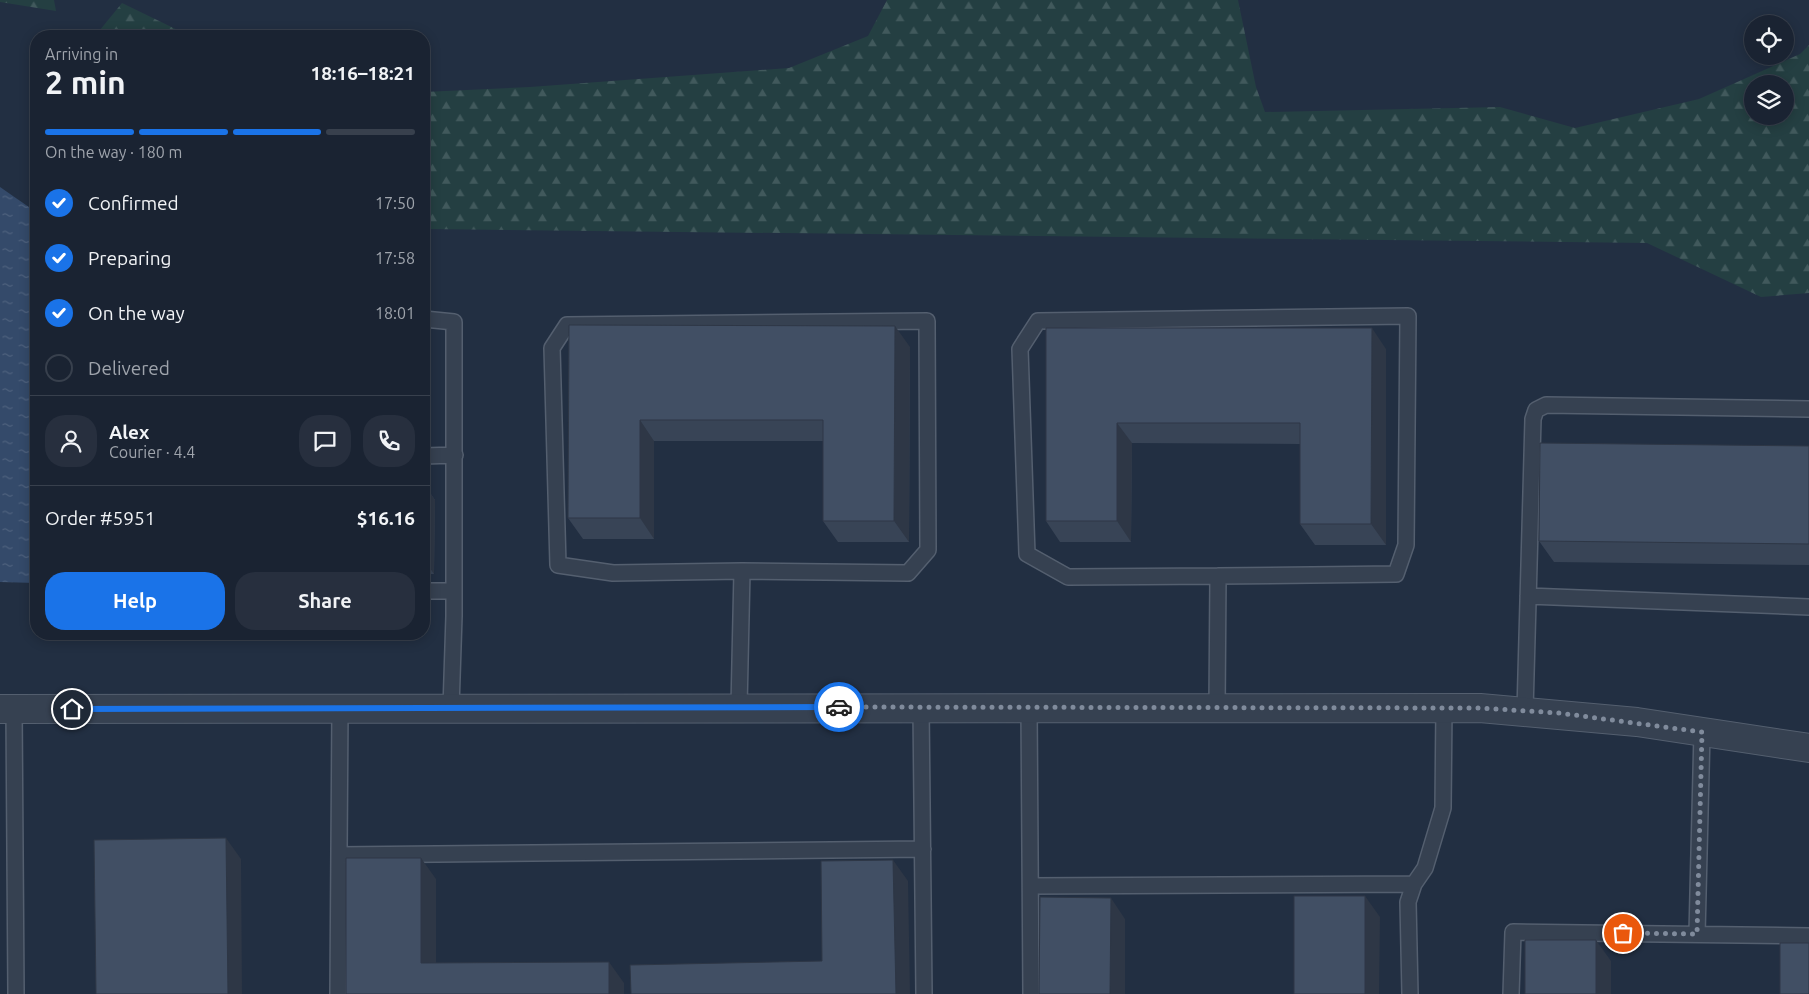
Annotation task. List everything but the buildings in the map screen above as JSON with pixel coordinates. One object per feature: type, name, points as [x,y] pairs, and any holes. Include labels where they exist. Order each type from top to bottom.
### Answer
[{"type":"street","points":[[7,709],[1444,707],[1525,711],[1637,722],[1809,748]]},
{"type":"lane","points":[[1408,316],[1406,546],[1396,574],[1218,576],[1068,577],[1028,554],[1020,349],[1038,321],[1408,316]]},
{"type":"lane","points":[[430,320],[454,322],[454,591],[451,708]]},
{"type":"lane","points":[[927,321],[928,550],[908,573],[742,571],[613,573],[558,565],[552,348],[567,325],[927,321]]},
{"type":"lane","points":[[1525,711],[1533,419],[1536,410],[1546,405],[1809,409]]},
{"type":"lane","points":[[430,456],[455,455]]},
{"type":"lane","points":[[739,707],[742,571]]},
{"type":"lane","points":[[1217,708],[1218,576]]},
{"type":"lane","points":[[430,591],[454,591]]},
{"type":"lane","points":[[1528,596],[1809,607]]},
{"type":"lane","points":[[921,707],[924,994]]},
{"type":"lane","points":[[1410,994],[1408,902],[1414,884],[1425,868],[1443,808],[1444,707]]},
{"type":"lane","points":[[338,994],[340,708]]},
{"type":"lane","points":[[1029,708],[1032,994]]},
{"type":"lane","points":[[7,709],[16,994]]},
{"type":"lane","points":[[1697,934],[1702,732]]},
{"type":"lane","points":[[339,855],[923,849]]},
{"type":"lane","points":[[1031,886],[1414,884]]},
{"type":"lane","points":[[1511,994],[1513,932],[1809,936]]},
{"type":"green space","points":[[0,0],[54,0],[56,11],[0,2]]},
{"type":"green space","points":[[887,0],[1238,0],[1256,87],[1265,112],[1500,107],[1575,128],[1699,99],[1744,79],[1744,125],[1794,125],[1794,75],[1753,75],[1775,65],[1794,65],[1794,57],[1800,54],[1809,45],[1809,293],[1761,297],[1647,243],[430,229],[430,92],[530,87],[789,68],[868,36]]},
{"type":"green space","points":[[122,3],[178,30],[100,30]]},
{"type":"water","points":[[0,187],[30,208],[30,583],[0,582]]},
{"type":"way so far","points":[[839,707],[1103,709],[1480,708],[1559,713],[1702,732],[1697,934],[1623,933]]},
{"type":"route","points":[[72,709],[839,707]]}]
